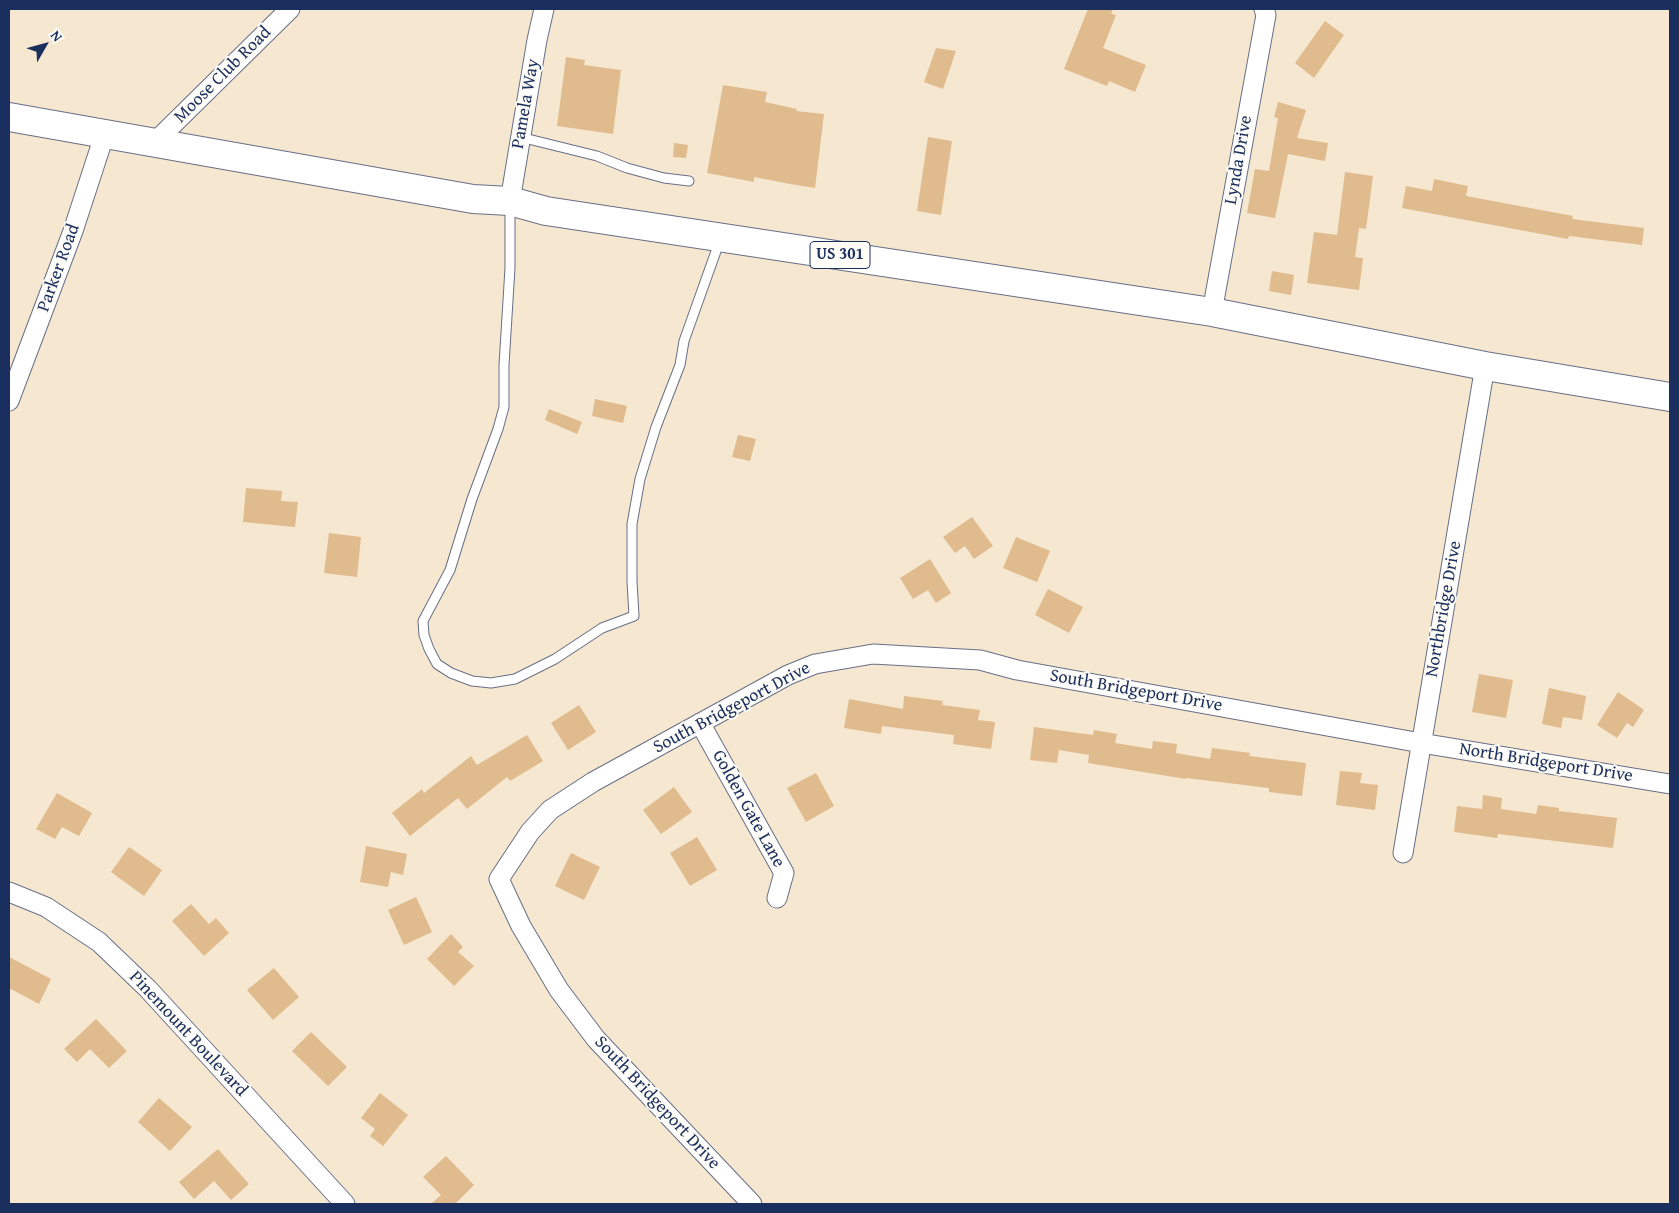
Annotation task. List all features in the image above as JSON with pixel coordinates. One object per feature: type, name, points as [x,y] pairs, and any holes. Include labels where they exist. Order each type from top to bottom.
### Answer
[{"type":"highway","name":"US 301","points":[[9,117],[473,199],[510,201],[546,211],[1212,312],[1485,366],[1670,397]]},
{"type":"street","name":"Moose Club Road","points":[[155,142],[290,9]]},
{"type":"street","name":"Pamela Way","points":[[510,201],[535,49],[544,9]]},
{"type":"street","name":"Lynda Drive","points":[[1212,312],[1266,15],[1264,9]]},
{"type":"street","name":"Parker Road","points":[[9,401],[73,231],[105,134]]},
{"type":"street","name":"Northbridge Drive","points":[[1403,853],[1485,366]]},
{"type":"street","name":"South Bridgeport Drive","points":[[752,1204],[596,1039],[558,990],[521,926],[499,879],[530,832],[550,810],[594,782],[788,675],[814,664],[873,654],[980,660],[1017,670],[1421,743]]},
{"type":"street","name":"Golden Gate Lane","points":[[700,723],[784,873],[777,898]]},
{"type":"street","name":"North Bridgeport Drive","points":[[1421,743],[1670,784]]},
{"type":"street","name":"Pinemount Boulevard","points":[[9,892],[46,907],[99,942],[148,989],[345,1204]]},
{"type":"lane","points":[[520,137],[597,156],[627,168],[664,178],[689,181]]},
{"type":"lane","points":[[510,201],[510,268],[504,366],[504,407],[498,429],[472,498],[450,570],[423,621],[424,635],[437,664],[450,673],[472,681],[491,683],[515,679],[555,659],[602,628],[634,616],[632,524],[640,479],[656,427],[680,365],[684,341],[721,237]]},
{"type":"building","points":[[1088,9],[1113,9],[1111,14],[1116,15],[1103,48],[1146,65],[1135,92],[1109,81],[1107,86],[1064,69]]},
{"type":"building","points":[[1325,21],[1344,35],[1314,78],[1295,63]]},
{"type":"building","points":[[936,48],[956,51],[943,89],[924,82]]},
{"type":"building","points":[[566,57],[585,60],[584,65],[621,70],[613,134],[557,126]]},
{"type":"building","points":[[723,85],[767,92],[765,102],[797,109],[796,111],[824,114],[815,188],[754,177],[754,182],[707,173]]},
{"type":"building","points":[[1278,102],[1306,110],[1297,138],[1328,143],[1325,161],[1288,154],[1275,218],[1247,213],[1255,169],[1269,171],[1278,118],[1274,117]]},
{"type":"building","points":[[928,137],[952,141],[941,215],[917,211]]},
{"type":"building","points":[[674,143],[688,145],[686,158],[673,157]]},
{"type":"building","points":[[1345,172],[1373,176],[1366,229],[1359,228],[1355,257],[1363,258],[1359,290],[1307,283],[1314,232],[1337,235]]},
{"type":"building","points":[[1434,179],[1468,186],[1466,196],[1573,216],[1572,219],[1644,228],[1642,245],[1569,236],[1568,239],[1402,208],[1406,186],[1432,191]]},
{"type":"building","points":[[1272,271],[1294,275],[1291,295],[1269,291]]},
{"type":"building","points":[[595,399],[627,406],[623,423],[592,416]]},
{"type":"building","points":[[549,409],[582,422],[577,434],[545,420]]},
{"type":"building","points":[[738,435],[756,439],[750,461],[732,457]]},
{"type":"building","points":[[246,488],[282,491],[281,501],[298,502],[295,527],[243,522]]},
{"type":"building","points":[[972,517],[993,546],[974,559],[965,546],[955,553],[943,537]]},
{"type":"building","points":[[329,533],[361,537],[357,577],[324,573]]},
{"type":"building","points":[[1016,537],[1050,551],[1037,582],[1003,568]]},
{"type":"building","points":[[930,559],[951,593],[936,603],[928,590],[913,599],[900,578]]},
{"type":"building","points":[[1048,589],[1083,607],[1069,633],[1035,615]]},
{"type":"building","points":[[1479,674],[1513,680],[1506,718],[1472,712]]},
{"type":"building","points":[[1549,688],[1586,696],[1582,720],[1563,717],[1561,728],[1542,724]]},
{"type":"building","points":[[1618,692],[1644,710],[1633,727],[1627,723],[1617,738],[1597,725]]},
{"type":"building","points":[[904,696],[943,701],[942,705],[980,710],[978,720],[995,722],[991,749],[953,744],[954,735],[882,726],[881,734],[844,728],[849,699],[903,709]]},
{"type":"building","points":[[579,705],[596,732],[568,750],[551,723]]},
{"type":"building","points":[[1034,727],[1093,735],[1094,730],[1117,734],[1115,743],[1152,749],[1153,741],[1177,744],[1176,753],[1210,759],[1212,748],[1250,753],[1249,756],[1306,763],[1302,796],[1269,792],[1269,788],[1186,779],[1088,763],[1089,755],[1059,750],[1057,763],[1030,760]]},
{"type":"building","points":[[527,735],[543,761],[510,781],[507,777],[467,809],[458,798],[410,836],[392,813],[422,789],[424,793],[471,756],[477,765]]},
{"type":"building","points":[[1340,771],[1362,773],[1360,783],[1378,785],[1375,810],[1336,805]]},
{"type":"building","points":[[816,773],[834,806],[806,822],[787,788]]},
{"type":"building","points":[[674,787],[692,812],[661,834],[643,810]]},
{"type":"building","points":[[57,793],[92,813],[79,836],[62,827],[55,839],[36,829]]},
{"type":"building","points":[[1483,795],[1502,798],[1501,809],[1536,814],[1538,805],[1559,808],[1559,811],[1617,818],[1613,848],[1498,834],[1497,838],[1454,832],[1457,806],[1482,809]]},
{"type":"building","points":[[697,837],[717,870],[690,886],[670,853]]},
{"type":"building","points":[[366,846],[407,854],[403,875],[391,872],[388,887],[360,882]]},
{"type":"building","points":[[129,847],[162,870],[144,896],[111,872]]},
{"type":"building","points":[[571,853],[600,867],[584,900],[555,886]]},
{"type":"building","points":[[416,897],[432,932],[404,945],[388,910]]},
{"type":"building","points":[[191,904],[209,924],[216,918],[229,933],[204,956],[172,921]]},
{"type":"building","points":[[451,934],[463,947],[458,952],[474,966],[454,986],[427,959]]},
{"type":"building","points":[[9,957],[51,979],[39,1004],[9,988]]},
{"type":"building","points":[[274,968],[299,997],[273,1020],[247,990]]},
{"type":"building","points":[[96,1019],[127,1051],[109,1068],[90,1049],[77,1062],[64,1049]]},
{"type":"building","points":[[311,1032],[347,1067],[328,1086],[292,1051]]},
{"type":"building","points":[[380,1093],[408,1115],[383,1146],[370,1136],[375,1129],[361,1118]]},
{"type":"building","points":[[159,1098],[192,1127],[170,1151],[138,1122]]},
{"type":"building","points":[[218,1149],[249,1184],[231,1200],[214,1181],[194,1199],[179,1182]]},
{"type":"building","points":[[446,1156],[474,1185],[455,1204],[431,1204],[441,1195],[423,1177]]}]
